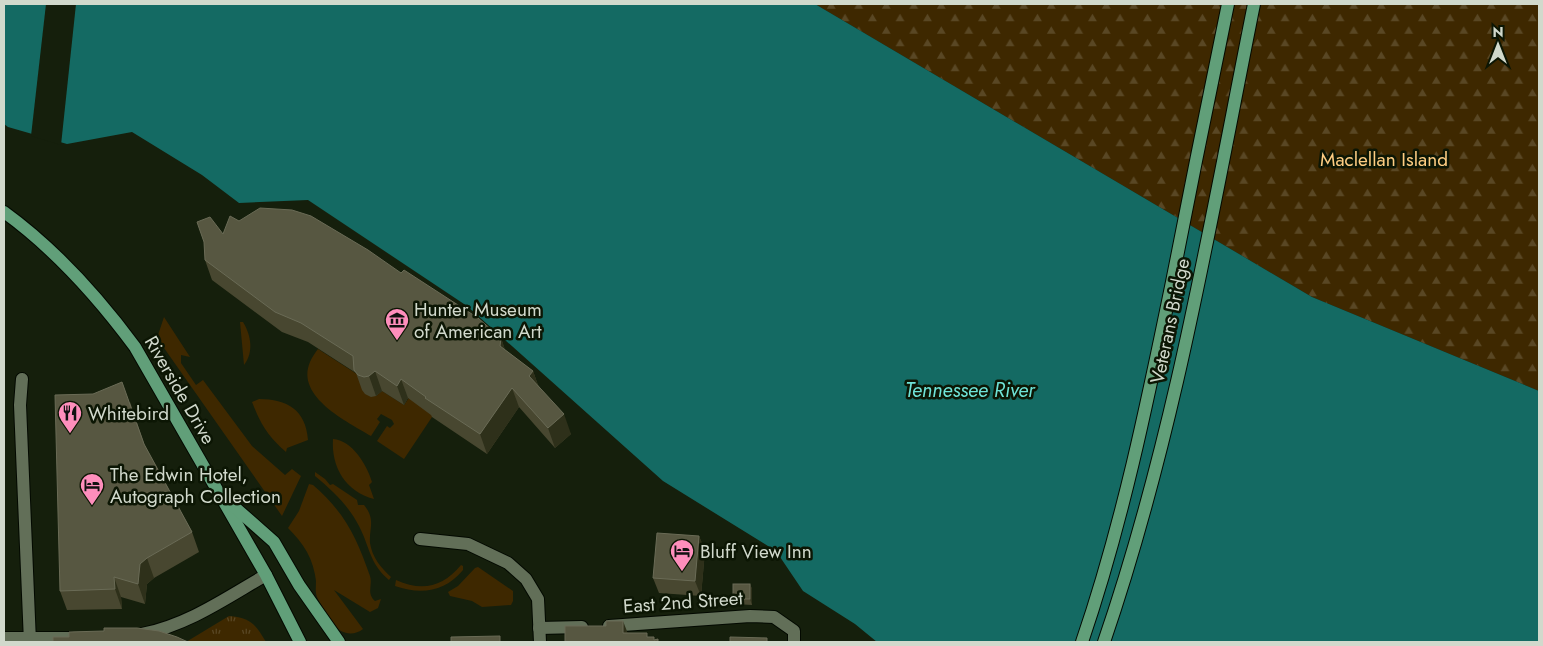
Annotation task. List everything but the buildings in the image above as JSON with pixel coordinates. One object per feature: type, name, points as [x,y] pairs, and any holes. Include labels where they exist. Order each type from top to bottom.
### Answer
[{"type":"main road","name":"Veterans Bridge","points":[[1082,642],[1109,555],[1148,398],[1228,4]]},
{"type":"main road","name":"Veterans Bridge","points":[[1104,642],[1120,596],[1156,468],[1188,332],[1254,4]]},
{"type":"main road","name":"Riverside Drive","points":[[4,212],[60,260],[114,318],[154,378],[266,575],[300,642]]},
{"type":"main road","points":[[216,490],[274,542],[299,585],[339,642]]},
{"type":"street","points":[[22,379],[20,405],[30,640]]},
{"type":"street","points":[[420,538],[468,544],[508,563],[526,579],[538,599],[540,642]]},
{"type":"street","points":[[127,636],[154,632],[192,618],[266,575]]},
{"type":"street","name":"East 2nd Street","points":[[540,628],[625,626],[758,616],[774,617],[794,637]]},
{"type":"street","points":[[4,638],[30,640],[82,638]]},
{"type":"green space","name":"Maclellan Island","points":[[815,4],[1539,4],[1539,391],[1312,297]]},
{"type":"green space","points":[[164,317],[190,357],[181,355],[181,363],[196,385],[203,380],[252,446],[285,475],[292,469],[301,476],[282,516],[157,338]]},
{"type":"green space","points":[[240,322],[243,322],[246,327],[250,344],[249,355],[244,365]]},
{"type":"green space","points":[[318,349],[363,378],[376,396],[382,391],[404,405],[429,369],[432,417],[404,459],[377,441],[387,426],[390,428],[394,424],[392,420],[381,414],[377,419],[380,422],[371,436],[338,416],[317,397],[310,386],[307,375],[310,362]]},
{"type":"green space","points":[[259,399],[278,401],[293,408],[303,421],[308,440],[287,448],[286,452],[274,441],[259,417],[252,402]]},
{"type":"green space","points":[[333,439],[340,440],[358,454],[372,482],[369,485],[374,499],[356,491],[342,477],[335,459]]},
{"type":"green space","points":[[315,472],[330,485],[333,484],[357,500],[358,505],[364,505],[368,510],[371,519],[371,548],[378,562],[391,577],[389,580],[377,567],[363,534],[350,511],[315,476]]},
{"type":"green space","points":[[309,484],[313,485],[324,495],[348,526],[360,549],[371,579],[370,592],[372,598],[375,601],[381,599],[378,608],[370,612],[334,590],[363,629],[355,633],[341,631],[324,610],[316,595],[315,574],[309,555],[301,542],[288,528],[299,511]]},
{"type":"green space","points":[[461,565],[463,570],[456,577],[432,590],[423,591],[395,586],[396,580],[415,586],[439,583]]},
{"type":"green space","points":[[478,567],[513,591],[511,605],[482,607],[472,601],[450,596],[448,592],[458,586]]},
{"type":"green space","points":[[229,616],[243,618],[252,623],[266,642],[186,642]]},
{"type":"water","name":"Tennessee River","points":[[4,4],[815,4],[1312,297],[1539,391],[1539,642],[877,642],[855,624],[803,591],[776,551],[663,481],[467,306],[308,200],[239,203],[202,175],[132,132],[67,144],[8,127],[4,124]]},
{"type":"pier","points":[[46,4],[76,4],[61,145],[31,136]]},
{"type":"place","name":"Hunter Museum of American Art","points":[[397,341]]},
{"type":"place","name":"Whitebird","points":[[70,434]]},
{"type":"place","name":"The Edwin Hotel, Autograph Collection","points":[[92,506]]},
{"type":"place","name":"Bluff View Inn","points":[[682,572]]}]
